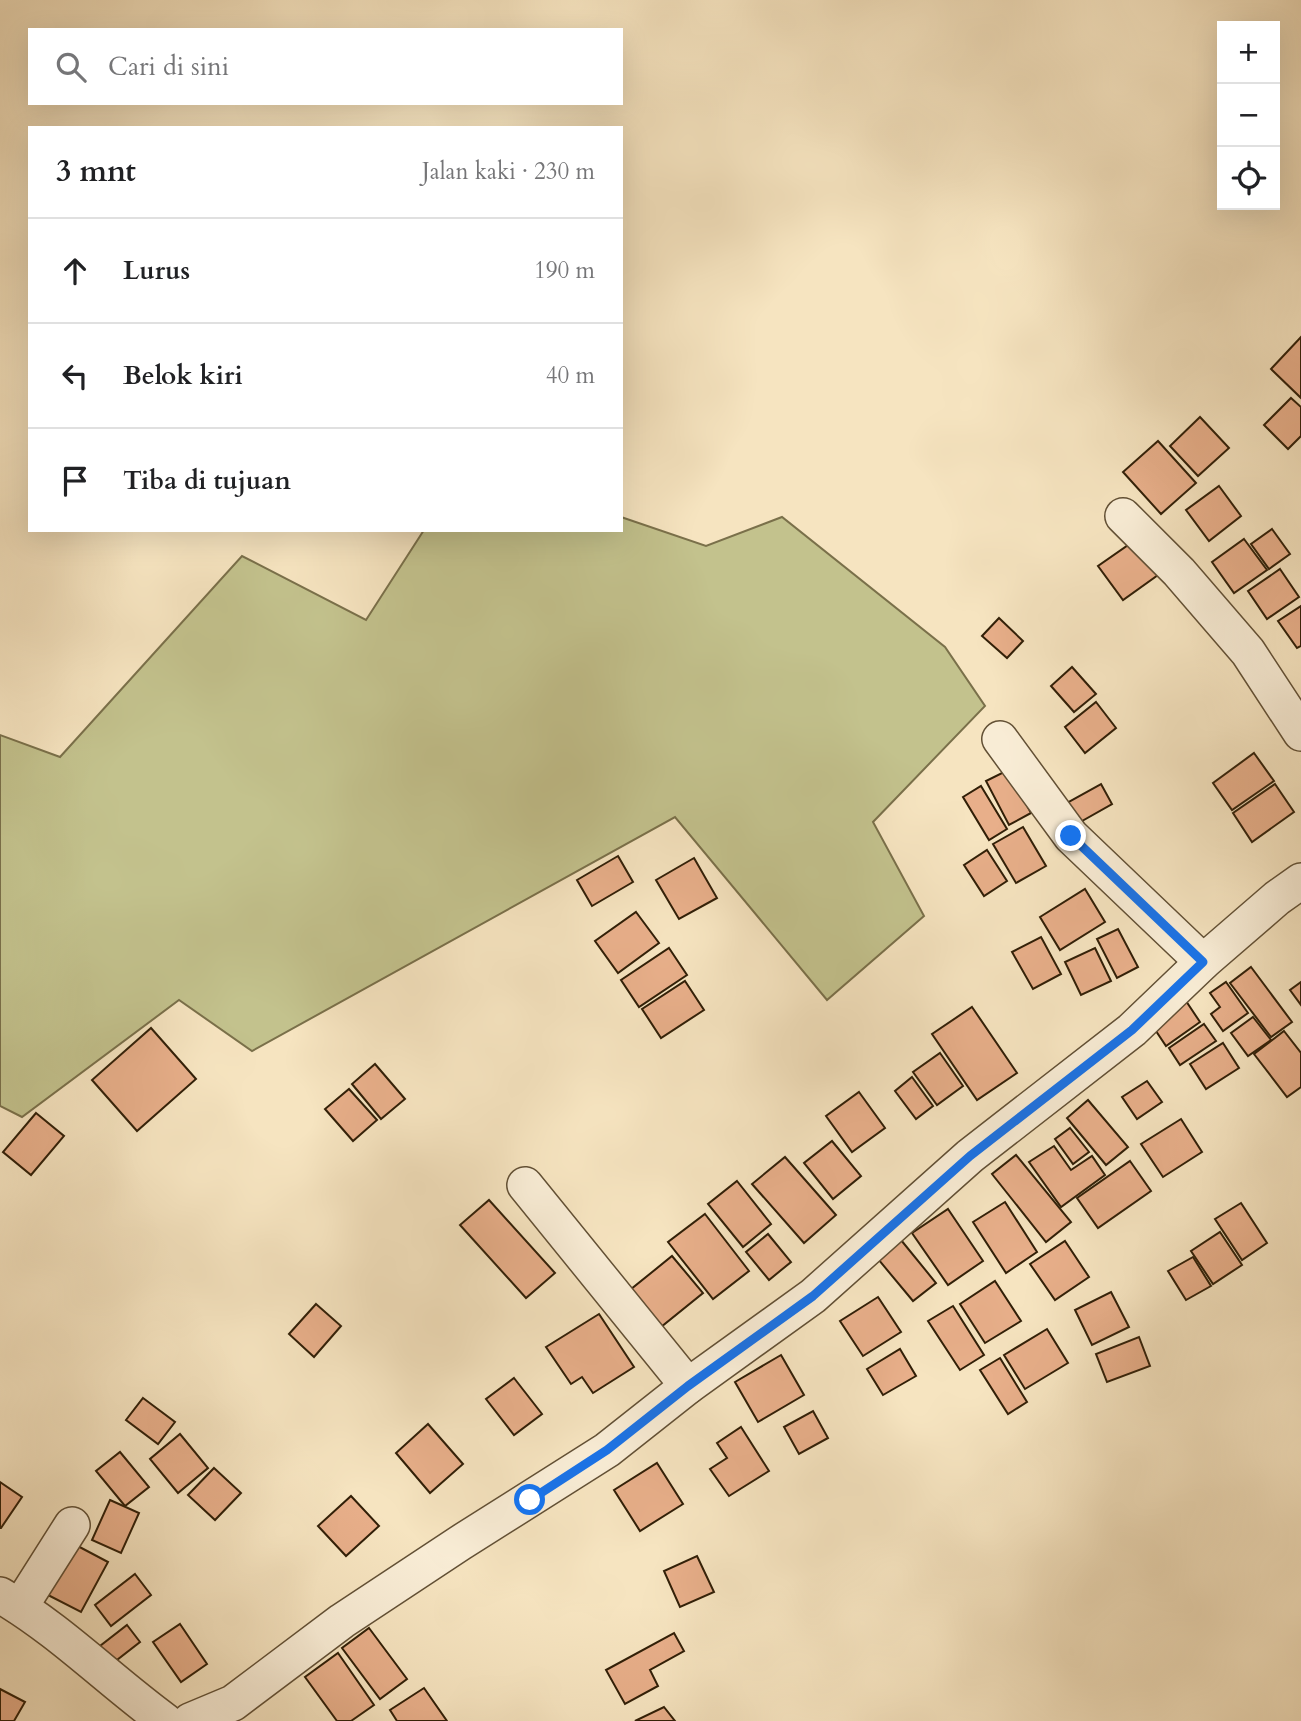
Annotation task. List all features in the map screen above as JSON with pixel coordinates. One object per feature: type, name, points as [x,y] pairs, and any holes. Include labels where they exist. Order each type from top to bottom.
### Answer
[{"type":"street","points":[[1123,516],[1179,572],[1248,652],[1301,733]]},
{"type":"street","points":[[1000,739],[1071,836],[1203,962]]},
{"type":"street","points":[[190,1721],[233,1703],[342,1621],[607,1450],[688,1386],[813,1296],[970,1156],[1132,1030],[1203,962],[1277,898],[1301,881]]},
{"type":"street","points":[[525,1185],[688,1386]]},
{"type":"street","points":[[72,1525],[10,1601],[104,1671],[165,1721]]},
{"type":"shaded area","points":[[782,517],[945,647],[985,706],[873,822],[924,916],[827,1000],[675,817],[252,1051],[179,1000],[22,1117],[0,1106],[0,735],[60,757],[242,556],[366,620],[423,532],[623,532],[623,518],[706,546]]},
{"type":"building","points":[[1301,337],[1301,398],[1271,369]]},
{"type":"building","points":[[1291,398],[1301,407],[1301,436],[1288,449],[1264,425]]},
{"type":"building","points":[[1200,417],[1229,448],[1198,476],[1170,446]]},
{"type":"building","points":[[1158,441],[1196,483],[1161,514],[1123,472]]},
{"type":"building","points":[[1219,486],[1241,516],[1209,541],[1186,510]]},
{"type":"building","points":[[1272,529],[1290,554],[1269,569],[1251,544]]},
{"type":"building","points":[[1244,539],[1267,570],[1234,593],[1212,562]]},
{"type":"building","points":[[1134,541],[1158,575],[1123,600],[1098,566]]},
{"type":"building","points":[[1280,569],[1299,597],[1267,619],[1248,591]]},
{"type":"building","points":[[1301,606],[1301,646],[1297,648],[1278,621]]},
{"type":"building","points":[[999,618],[1023,641],[1007,658],[982,636]]},
{"type":"building","points":[[1072,667],[1096,694],[1074,712],[1051,686]]},
{"type":"building","points":[[1096,702],[1116,728],[1085,753],[1065,727]]},
{"type":"building","points":[[1254,753],[1274,781],[1232,810],[1213,783]]},
{"type":"building","points":[[1008,770],[1031,813],[1009,825],[986,781]]},
{"type":"building","points":[[1101,784],[1112,804],[1075,825],[1063,805]]},
{"type":"building","points":[[1275,784],[1294,812],[1252,842],[1233,813]]},
{"type":"building","points":[[981,786],[1007,829],[989,840],[963,797]]},
{"type":"building","points":[[1023,827],[1046,866],[1016,883],[993,844]]},
{"type":"building","points":[[987,850],[1007,881],[984,896],[964,865]]},
{"type":"building","points":[[618,856],[633,882],[592,906],[577,880]]},
{"type":"building","points":[[694,858],[717,898],[679,919],[656,880]]},
{"type":"building","points":[[1085,889],[1105,922],[1060,950],[1040,917]]},
{"type":"building","points":[[636,912],[659,943],[618,973],[595,941]]},
{"type":"building","points":[[1118,929],[1138,967],[1117,978],[1097,939]]},
{"type":"building","points":[[1041,937],[1061,974],[1033,989],[1012,952]]},
{"type":"building","points":[[669,948],[687,975],[639,1007],[621,980]]},
{"type":"building","points":[[1095,948],[1111,981],[1081,995],[1065,962]]},
{"type":"building","points":[[1251,967],[1292,1022],[1271,1037],[1230,983]]},
{"type":"building","points":[[685,981],[704,1010],[661,1038],[642,1009]]},
{"type":"building","points":[[1226,982],[1248,1013],[1223,1031],[1211,1014],[1220,1007],[1210,993]]},
{"type":"building","points":[[1301,982],[1301,1005],[1290,990]]},
{"type":"building","points":[[1184,998],[1200,1022],[1166,1046],[1150,1022]]},
{"type":"building","points":[[972,1007],[1017,1073],[977,1100],[932,1034]]},
{"type":"building","points":[[1253,1017],[1271,1040],[1248,1056],[1231,1033]]},
{"type":"building","points":[[1204,1024],[1216,1041],[1180,1065],[1169,1048]]},
{"type":"building","points":[[151,1028],[196,1079],[137,1131],[92,1080]]},
{"type":"building","points":[[1284,1031],[1301,1053],[1301,1087],[1287,1097],[1254,1054]]},
{"type":"building","points":[[1223,1043],[1239,1068],[1206,1089],[1190,1064]]},
{"type":"building","points":[[940,1053],[963,1086],[937,1105],[913,1072]]},
{"type":"building","points":[[375,1064],[405,1099],[381,1119],[352,1084]]},
{"type":"building","points":[[912,1077],[933,1106],[916,1119],[895,1091]]},
{"type":"building","points":[[1147,1081],[1162,1102],[1137,1119],[1122,1097]]},
{"type":"building","points":[[349,1089],[377,1120],[353,1141],[325,1109]]},
{"type":"building","points":[[859,1092],[885,1128],[852,1152],[826,1116]]},
{"type":"building","points":[[1088,1100],[1128,1147],[1106,1165],[1067,1118]]},
{"type":"building","points":[[36,1113],[64,1136],[31,1175],[3,1152]]},
{"type":"building","points":[[1181,1119],[1202,1152],[1163,1177],[1141,1144]]},
{"type":"building","points":[[1070,1128],[1089,1152],[1073,1164],[1055,1139]]},
{"type":"building","points":[[832,1141],[861,1176],[833,1199],[804,1163]]},
{"type":"building","points":[[1054,1146],[1071,1170],[1092,1156],[1105,1175],[1061,1207],[1029,1162]]},
{"type":"building","points":[[1016,1155],[1071,1222],[1046,1242],[992,1174]]},
{"type":"building","points":[[785,1157],[836,1215],[804,1243],[752,1184]]},
{"type":"building","points":[[1130,1161],[1151,1191],[1098,1228],[1077,1198]]},
{"type":"building","points":[[737,1181],[771,1224],[743,1247],[708,1204]]},
{"type":"building","points":[[489,1200],[555,1273],[526,1298],[460,1225]]},
{"type":"building","points":[[1005,1202],[1037,1252],[1006,1273],[973,1222]]},
{"type":"building","points":[[1241,1203],[1267,1243],[1242,1260],[1215,1219]]},
{"type":"building","points":[[948,1209],[983,1261],[948,1285],[912,1233]]},
{"type":"building","points":[[705,1214],[749,1271],[713,1299],[668,1242]]},
{"type":"building","points":[[1220,1232],[1242,1265],[1213,1284],[1191,1251]]},
{"type":"building","points":[[768,1234],[791,1262],[769,1280],[746,1252]]},
{"type":"building","points":[[901,1240],[936,1283],[913,1301],[878,1259]]},
{"type":"building","points":[[1065,1241],[1089,1277],[1055,1300],[1030,1264]]},
{"type":"building","points":[[672,1256],[703,1293],[656,1331],[625,1294]]},
{"type":"building","points":[[1193,1257],[1211,1286],[1186,1300],[1168,1271]]},
{"type":"building","points":[[995,1281],[1021,1321],[985,1343],[960,1304]]},
{"type":"building","points":[[1111,1292],[1129,1327],[1092,1345],[1075,1310]]},
{"type":"building","points":[[878,1297],[901,1332],[863,1356],[840,1321]]},
{"type":"building","points":[[316,1304],[341,1326],[314,1357],[289,1334]]},
{"type":"building","points":[[953,1306],[984,1355],[960,1370],[928,1321]]},
{"type":"building","points":[[599,1314],[634,1367],[593,1393],[582,1377],[571,1384],[546,1347]]},
{"type":"building","points":[[1047,1329],[1068,1363],[1025,1389],[1004,1355]]},
{"type":"building","points":[[1139,1337],[1150,1366],[1107,1382],[1096,1354]]},
{"type":"building","points":[[900,1349],[916,1376],[883,1395],[867,1369]]},
{"type":"building","points":[[781,1355],[804,1395],[758,1422],[735,1382]]},
{"type":"building","points":[[1000,1358],[1027,1402],[1008,1414],[980,1370]]},
{"type":"building","points":[[514,1378],[542,1414],[514,1435],[486,1399]]},
{"type":"building","points":[[143,1398],[175,1422],[158,1444],[126,1420]]},
{"type":"building","points":[[813,1411],[828,1438],[799,1454],[784,1427]]},
{"type":"building","points":[[428,1424],[463,1464],[430,1493],[396,1453]]},
{"type":"building","points":[[741,1427],[769,1471],[729,1496],[710,1469],[727,1458],[717,1443]]},
{"type":"building","points":[[180,1434],[208,1468],[178,1493],[150,1459]]},
{"type":"building","points":[[120,1452],[149,1487],[125,1506],[96,1471]]},
{"type":"building","points":[[657,1463],[683,1504],[640,1531],[614,1490]]},
{"type":"building","points":[[214,1468],[241,1493],[215,1520],[188,1495]]},
{"type":"building","points":[[0,1482],[22,1497],[1,1528],[0,1528]]},
{"type":"building","points":[[351,1496],[379,1526],[346,1556],[318,1526]]},
{"type":"building","points":[[110,1500],[139,1513],[121,1553],[92,1540]]},
{"type":"building","points":[[72,1543],[108,1562],[81,1612],[46,1594]]},
{"type":"building","points":[[697,1556],[714,1592],[680,1607],[664,1571]]},
{"type":"building","points":[[135,1574],[151,1595],[111,1626],[95,1605]]},
{"type":"building","points":[[180,1624],[207,1664],[181,1682],[153,1642]]},
{"type":"building","points":[[127,1625],[140,1642],[113,1663],[100,1646]]},
{"type":"building","points":[[369,1628],[407,1679],[380,1699],[342,1648]]},
{"type":"building","points":[[674,1633],[684,1651],[650,1670],[658,1686],[625,1704],[606,1670]]},
{"type":"building","points":[[338,1653],[374,1705],[351,1721],[337,1721],[305,1677]]},
{"type":"building","points":[[424,1688],[447,1721],[397,1721],[390,1710]]},
{"type":"building","points":[[0,1689],[25,1702],[14,1721],[0,1721]]},
{"type":"building","points":[[664,1707],[675,1721],[635,1721]]},
{"type":"route","points":[[530,1500],[607,1450],[688,1386],[813,1296],[970,1156],[1132,1030],[1203,962],[1071,836]]}]
